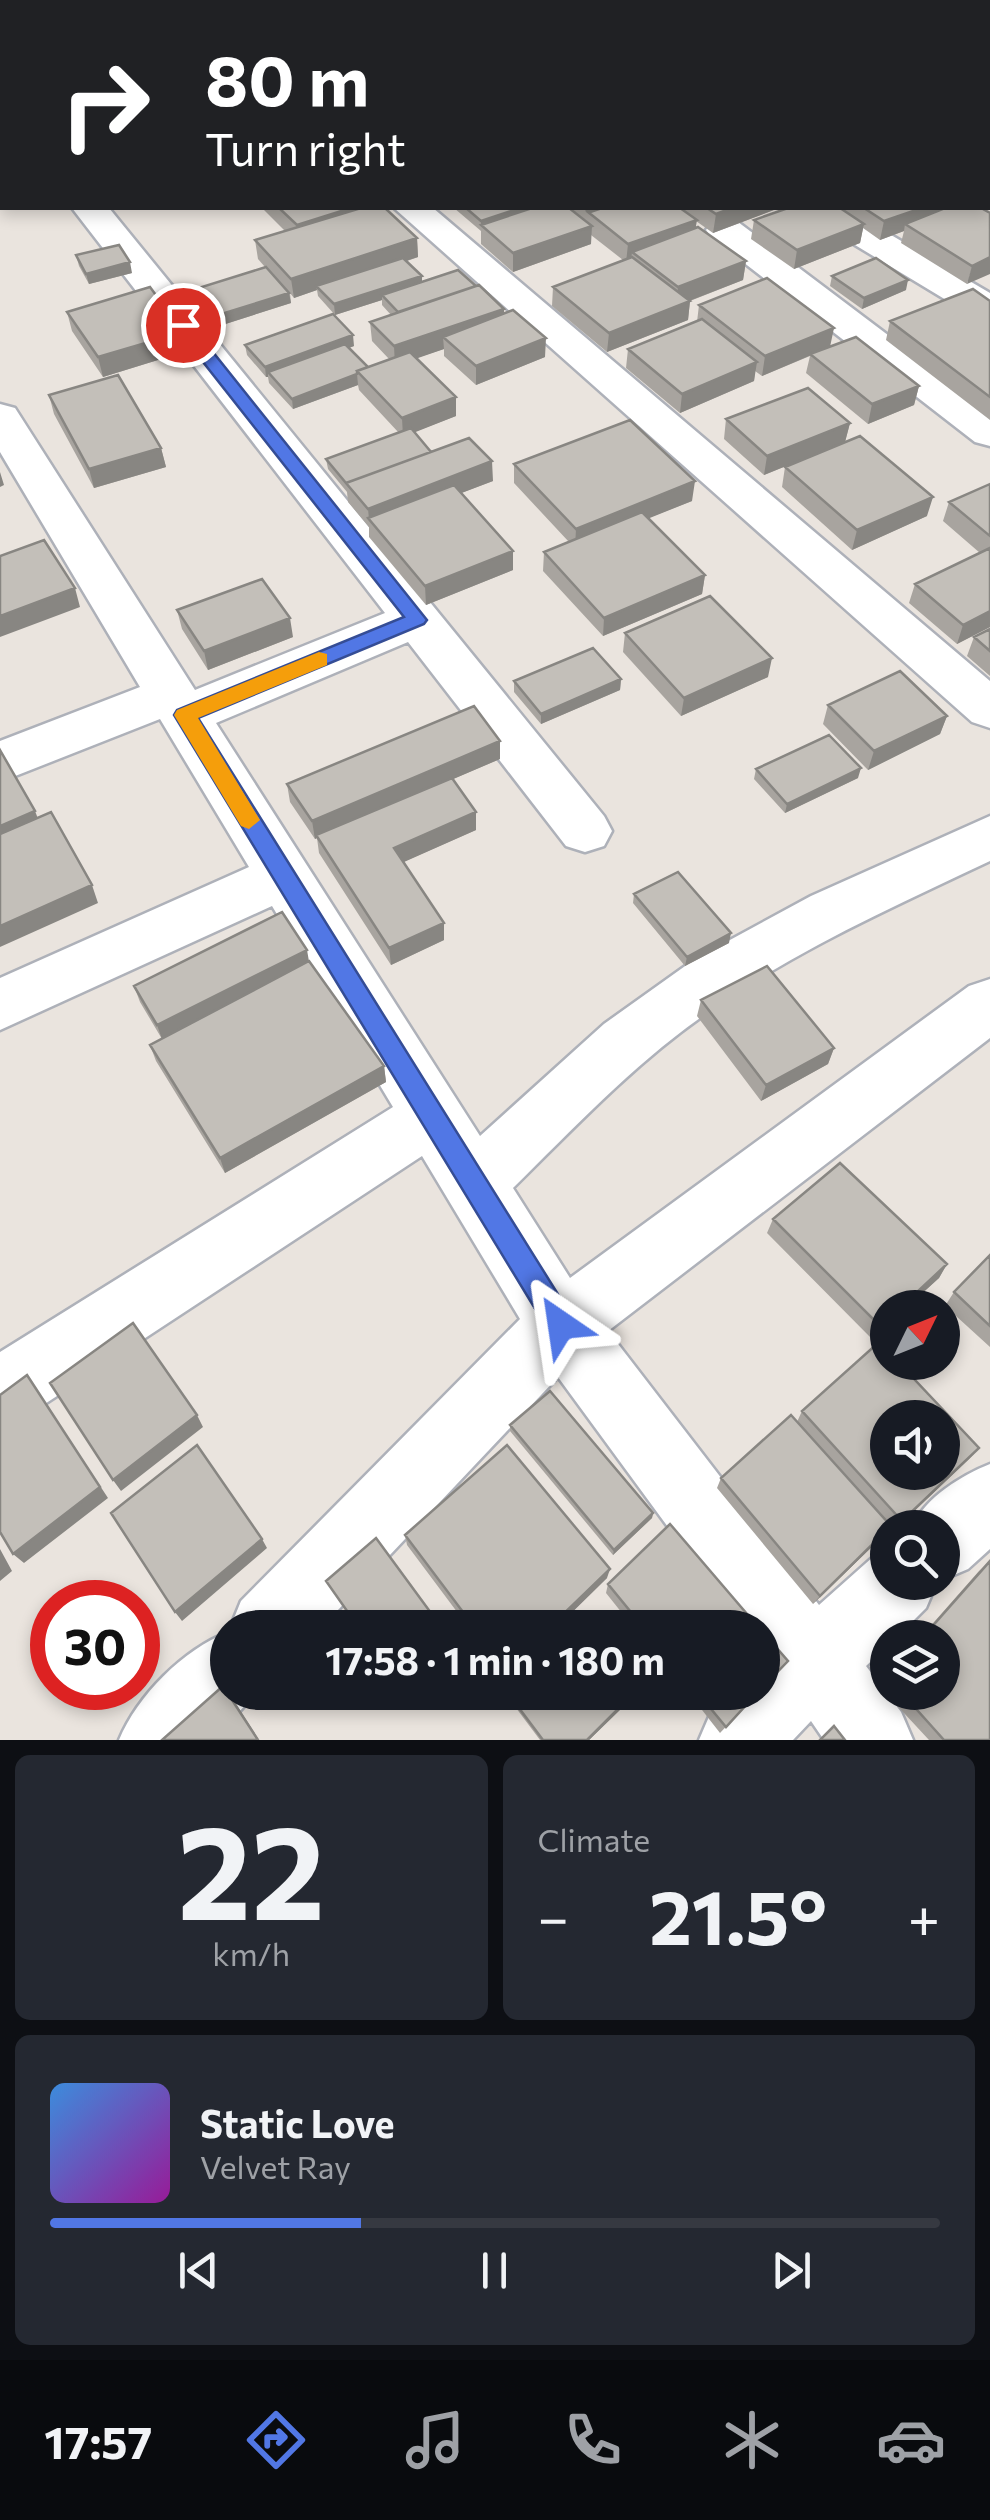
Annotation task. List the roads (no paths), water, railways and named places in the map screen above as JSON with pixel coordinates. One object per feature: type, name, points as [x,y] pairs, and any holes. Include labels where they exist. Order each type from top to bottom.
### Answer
[{"type":"street","points":[[92,210],[584,831]]},
{"type":"street","points":[[415,210],[544,298],[990,709]]},
{"type":"street","points":[[824,210],[981,294]]},
{"type":"street","points":[[724,230],[893,323],[990,434]]},
{"type":"street","points":[[893,323],[981,294]]},
{"type":"street","points":[[0,417],[54,540],[178,705],[561,1325],[873,1740]]},
{"type":"street","points":[[0,762],[178,705],[417,620]]},
{"type":"street","points":[[474,1183],[602,1063],[679,1001],[762,949],[990,837]]},
{"type":"street","points":[[0,1005],[284,876]]},
{"type":"street","points":[[285,1610],[561,1325],[990,1004]]},
{"type":"street","points":[[0,1392],[432,1116]]},
{"type":"street","points":[[960,1527],[990,1500]]},
{"type":"street","points":[[739,1740],[881,1600]]},
{"type":"street","points":[[160,1740],[210,1689]]}]
